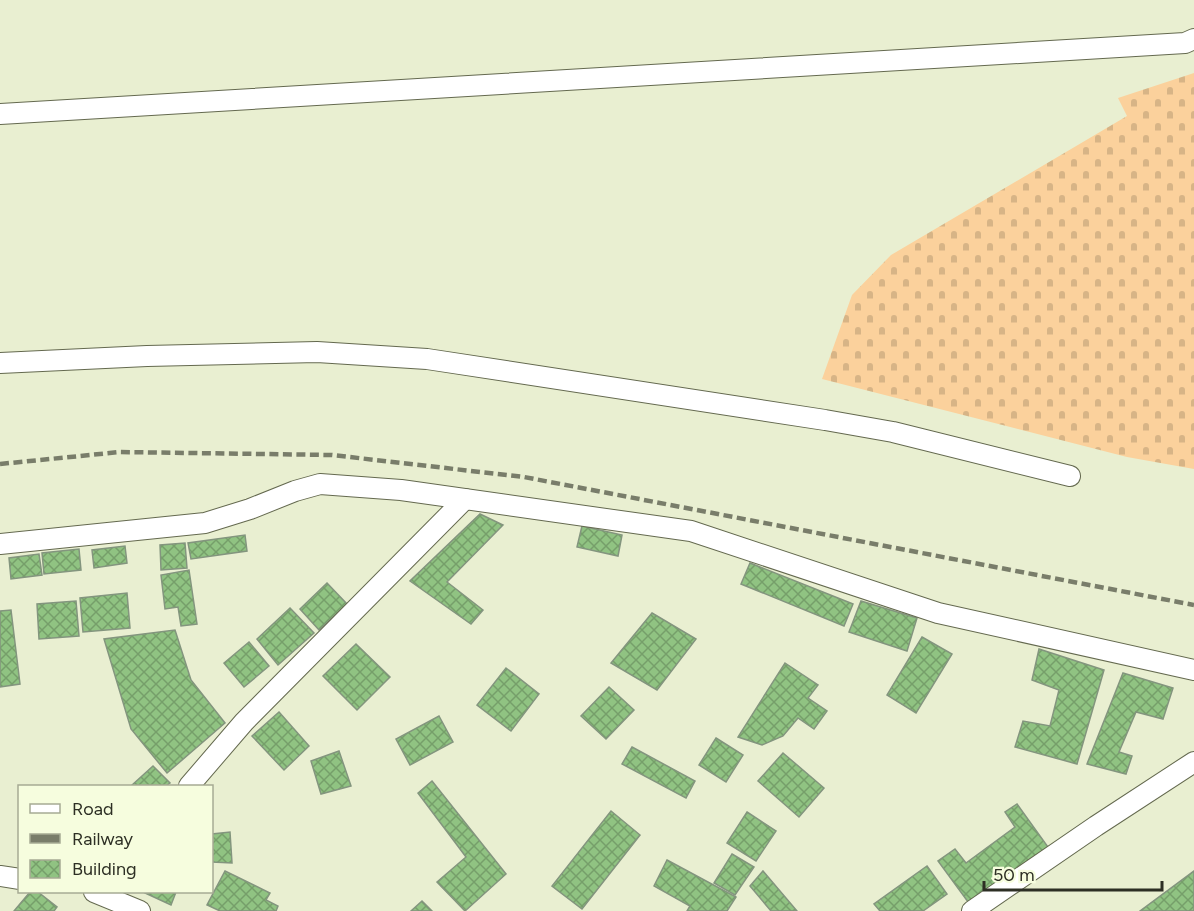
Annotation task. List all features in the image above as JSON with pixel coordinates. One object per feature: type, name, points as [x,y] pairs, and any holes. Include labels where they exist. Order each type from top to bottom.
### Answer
[{"type":"street","points":[[0,114],[1185,43],[1194,39]]},
{"type":"street","points":[[0,363],[147,356],[317,352],[427,359],[870,428],[1070,476]]},
{"type":"street","points":[[0,544],[205,523],[320,484],[401,490],[692,531],[938,614],[1194,670]]},
{"type":"street","points":[[190,785],[244,722],[465,499]]},
{"type":"street","points":[[972,911],[1194,762]]},
{"type":"street","points":[[0,876],[18,879]]},
{"type":"street","points":[[100,893],[140,911]]},
{"type":"green space","points":[[1194,73],[1194,469],[1127,457],[822,379],[852,295],[891,255],[1127,116],[1118,98]]},
{"type":"building","points":[[480,514],[503,525],[447,582],[483,610],[471,624],[410,581]]},
{"type":"building","points":[[582,526],[622,535],[618,556],[577,547]]},
{"type":"building","points":[[245,535],[247,551],[191,559],[188,543]]},
{"type":"building","points":[[185,543],[187,568],[161,570],[160,545]]},
{"type":"building","points":[[125,546],[127,563],[94,568],[92,550]]},
{"type":"building","points":[[79,549],[81,570],[44,574],[42,553]]},
{"type":"building","points":[[39,554],[42,575],[11,579],[9,558]]},
{"type":"building","points":[[750,563],[853,604],[844,626],[741,584]]},
{"type":"building","points":[[189,570],[197,624],[181,626],[178,607],[165,609],[161,575]]},
{"type":"building","points":[[327,583],[347,604],[319,630],[300,609]]},
{"type":"building","points":[[127,593],[130,628],[83,632],[80,598]]},
{"type":"building","points":[[76,601],[79,636],[39,639],[37,604]]},
{"type":"building","points":[[861,601],[917,618],[907,651],[849,632]]},
{"type":"building","points":[[290,608],[314,633],[278,665],[257,639]]},
{"type":"building","points":[[11,610],[20,684],[0,687],[0,611]]},
{"type":"building","points":[[652,613],[696,639],[657,690],[611,663]]},
{"type":"building","points":[[175,630],[191,680],[225,723],[167,773],[131,729],[104,639]]},
{"type":"building","points":[[922,637],[952,654],[916,713],[887,695]]},
{"type":"building","points":[[249,642],[269,666],[244,687],[224,663]]},
{"type":"building","points":[[356,644],[390,677],[357,710],[323,676]]},
{"type":"building","points":[[1039,649],[1104,670],[1077,764],[1015,747],[1023,721],[1050,726],[1059,690],[1032,680]]},
{"type":"building","points":[[785,663],[818,685],[808,698],[827,711],[814,729],[798,718],[783,736],[762,745],[738,737]]},
{"type":"building","points":[[506,668],[539,694],[511,731],[477,705]]},
{"type":"building","points":[[1123,673],[1173,688],[1163,719],[1136,712],[1119,752],[1132,756],[1126,774],[1087,764]]},
{"type":"building","points":[[609,687],[634,710],[606,739],[581,716]]},
{"type":"building","points":[[279,712],[309,746],[284,770],[252,736]]},
{"type":"building","points":[[439,716],[453,742],[410,765],[396,739]]},
{"type":"building","points":[[716,738],[743,755],[726,782],[699,765]]},
{"type":"building","points":[[632,747],[695,781],[686,798],[622,764]]},
{"type":"building","points":[[339,751],[351,786],[321,794],[311,761]]},
{"type":"building","points":[[783,753],[824,788],[799,817],[758,781]]},
{"type":"building","points":[[153,766],[170,783],[167,785],[132,785]]},
{"type":"building","points":[[432,781],[506,874],[465,911],[437,882],[466,857],[418,793]]},
{"type":"building","points":[[1017,804],[1048,847],[971,906],[938,861],[955,849],[966,863],[1015,827],[1005,812]]},
{"type":"building","points":[[611,811],[640,835],[582,909],[552,886]]},
{"type":"building","points":[[747,812],[776,831],[756,861],[727,843]]},
{"type":"building","points":[[230,832],[232,863],[213,862],[213,834]]},
{"type":"building","points":[[732,854],[754,867],[735,895],[714,883]]},
{"type":"building","points":[[667,860],[736,897],[727,911],[687,911],[690,906],[654,886]]},
{"type":"building","points":[[927,866],[947,894],[923,911],[880,911],[874,904]]},
{"type":"building","points":[[225,871],[270,893],[266,900],[278,906],[276,911],[220,911],[207,905]]},
{"type":"building","points":[[763,871],[797,911],[771,911],[750,886]]},
{"type":"building","points":[[1194,871],[1194,911],[1140,911]]},
{"type":"building","points":[[29,893],[39,893],[57,907],[54,911],[14,911]]},
{"type":"building","points":[[145,893],[176,893],[171,905]]},
{"type":"building","points":[[422,901],[432,911],[411,911]]},
{"type":"railway","points":[[0,464],[120,452],[332,455],[524,477],[1194,605]]}]
